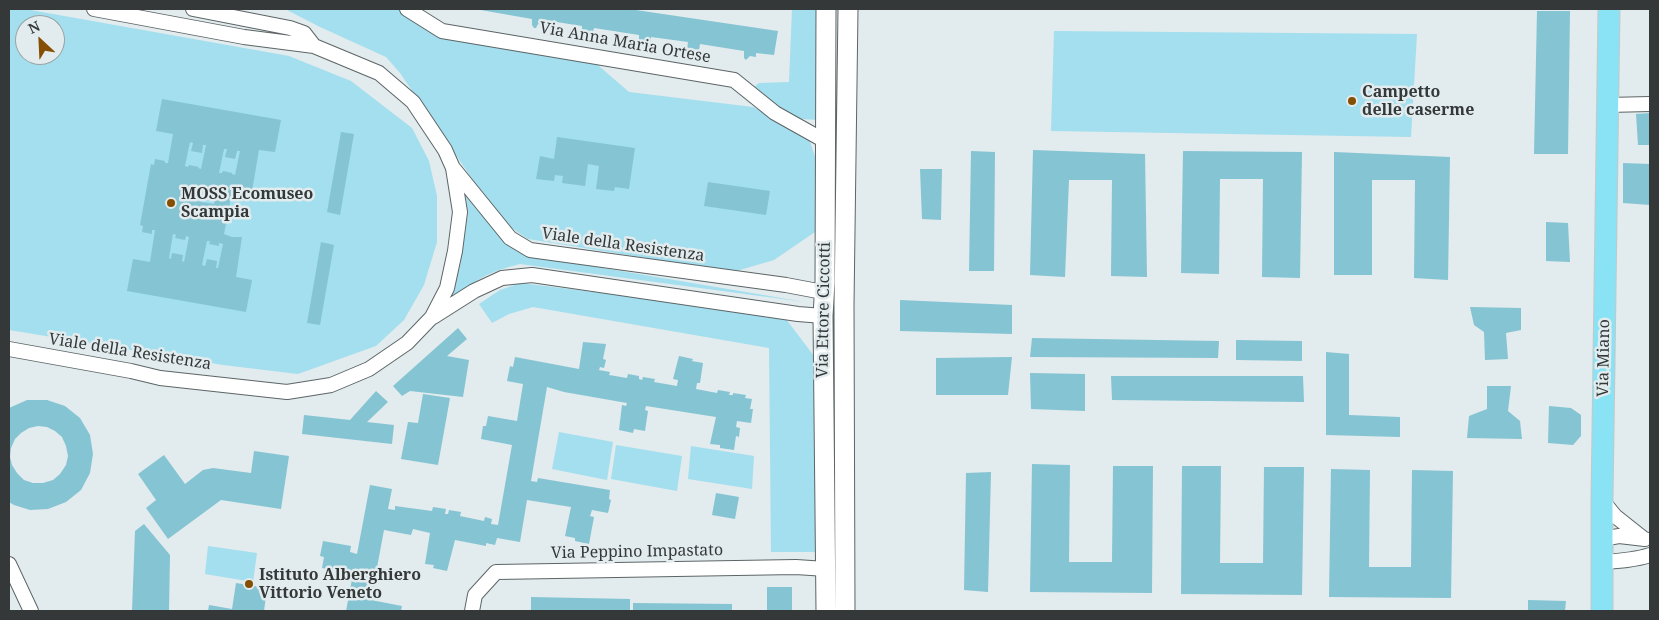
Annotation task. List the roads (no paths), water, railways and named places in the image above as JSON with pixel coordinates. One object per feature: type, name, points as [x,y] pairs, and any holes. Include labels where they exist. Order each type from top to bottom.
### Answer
[{"type":"main road","name":"Via Miano","points":[[1602,611],[1609,9]]},
{"type":"street","name":"Viale della Resistenza","points":[[94,9],[244,37],[314,46],[379,73],[413,102],[445,150],[453,168],[460,212],[455,251],[447,288],[432,317]]},
{"type":"street","name":"Viale della Resistenza","points":[[193,9],[290,28],[304,33],[314,46]]},
{"type":"street","name":"Via Anna Maria Ortese","points":[[407,9],[442,31],[734,80],[775,113],[825,141]]},
{"type":"street","name":"Via Ettore Ciccotti","points":[[826,9],[826,260],[823,292],[826,611]]},
{"type":"street","name":"Via Ettore Ciccotti","points":[[845,611],[844,305],[848,9]]},
{"type":"street","points":[[1608,105],[1650,104]]},
{"type":"street","name":"Viale della Resistenza","points":[[453,168],[510,238],[530,250],[823,292]]},
{"type":"street","name":"Viale della Resistenza","points":[[9,349],[160,378],[287,392],[332,385],[369,369],[407,342],[432,317],[474,290],[502,278],[532,275],[798,314],[823,316]]},
{"type":"street","points":[[823,292],[844,305]]},
{"type":"street","points":[[823,316],[844,305]]},
{"type":"street","points":[[1602,500],[1615,516],[1647,540]]},
{"type":"street","points":[[1602,539],[1619,536],[1647,540]]},
{"type":"street","points":[[1603,562],[1632,560],[1650,555]]},
{"type":"street","points":[[9,564],[31,611]]},
{"type":"street","name":"Via Peppino Impastato","points":[[472,611],[475,595],[496,572],[796,567],[826,569]]},
{"type":"place","name":"Campetto delle caserme","points":[[1352,101]]},
{"type":"place","name":"MOSS Ecomuseo Scampia","points":[[171,203]]},
{"type":"place","name":"Istituto Alberghiero Vittorio Veneto","points":[[249,584]]}]
